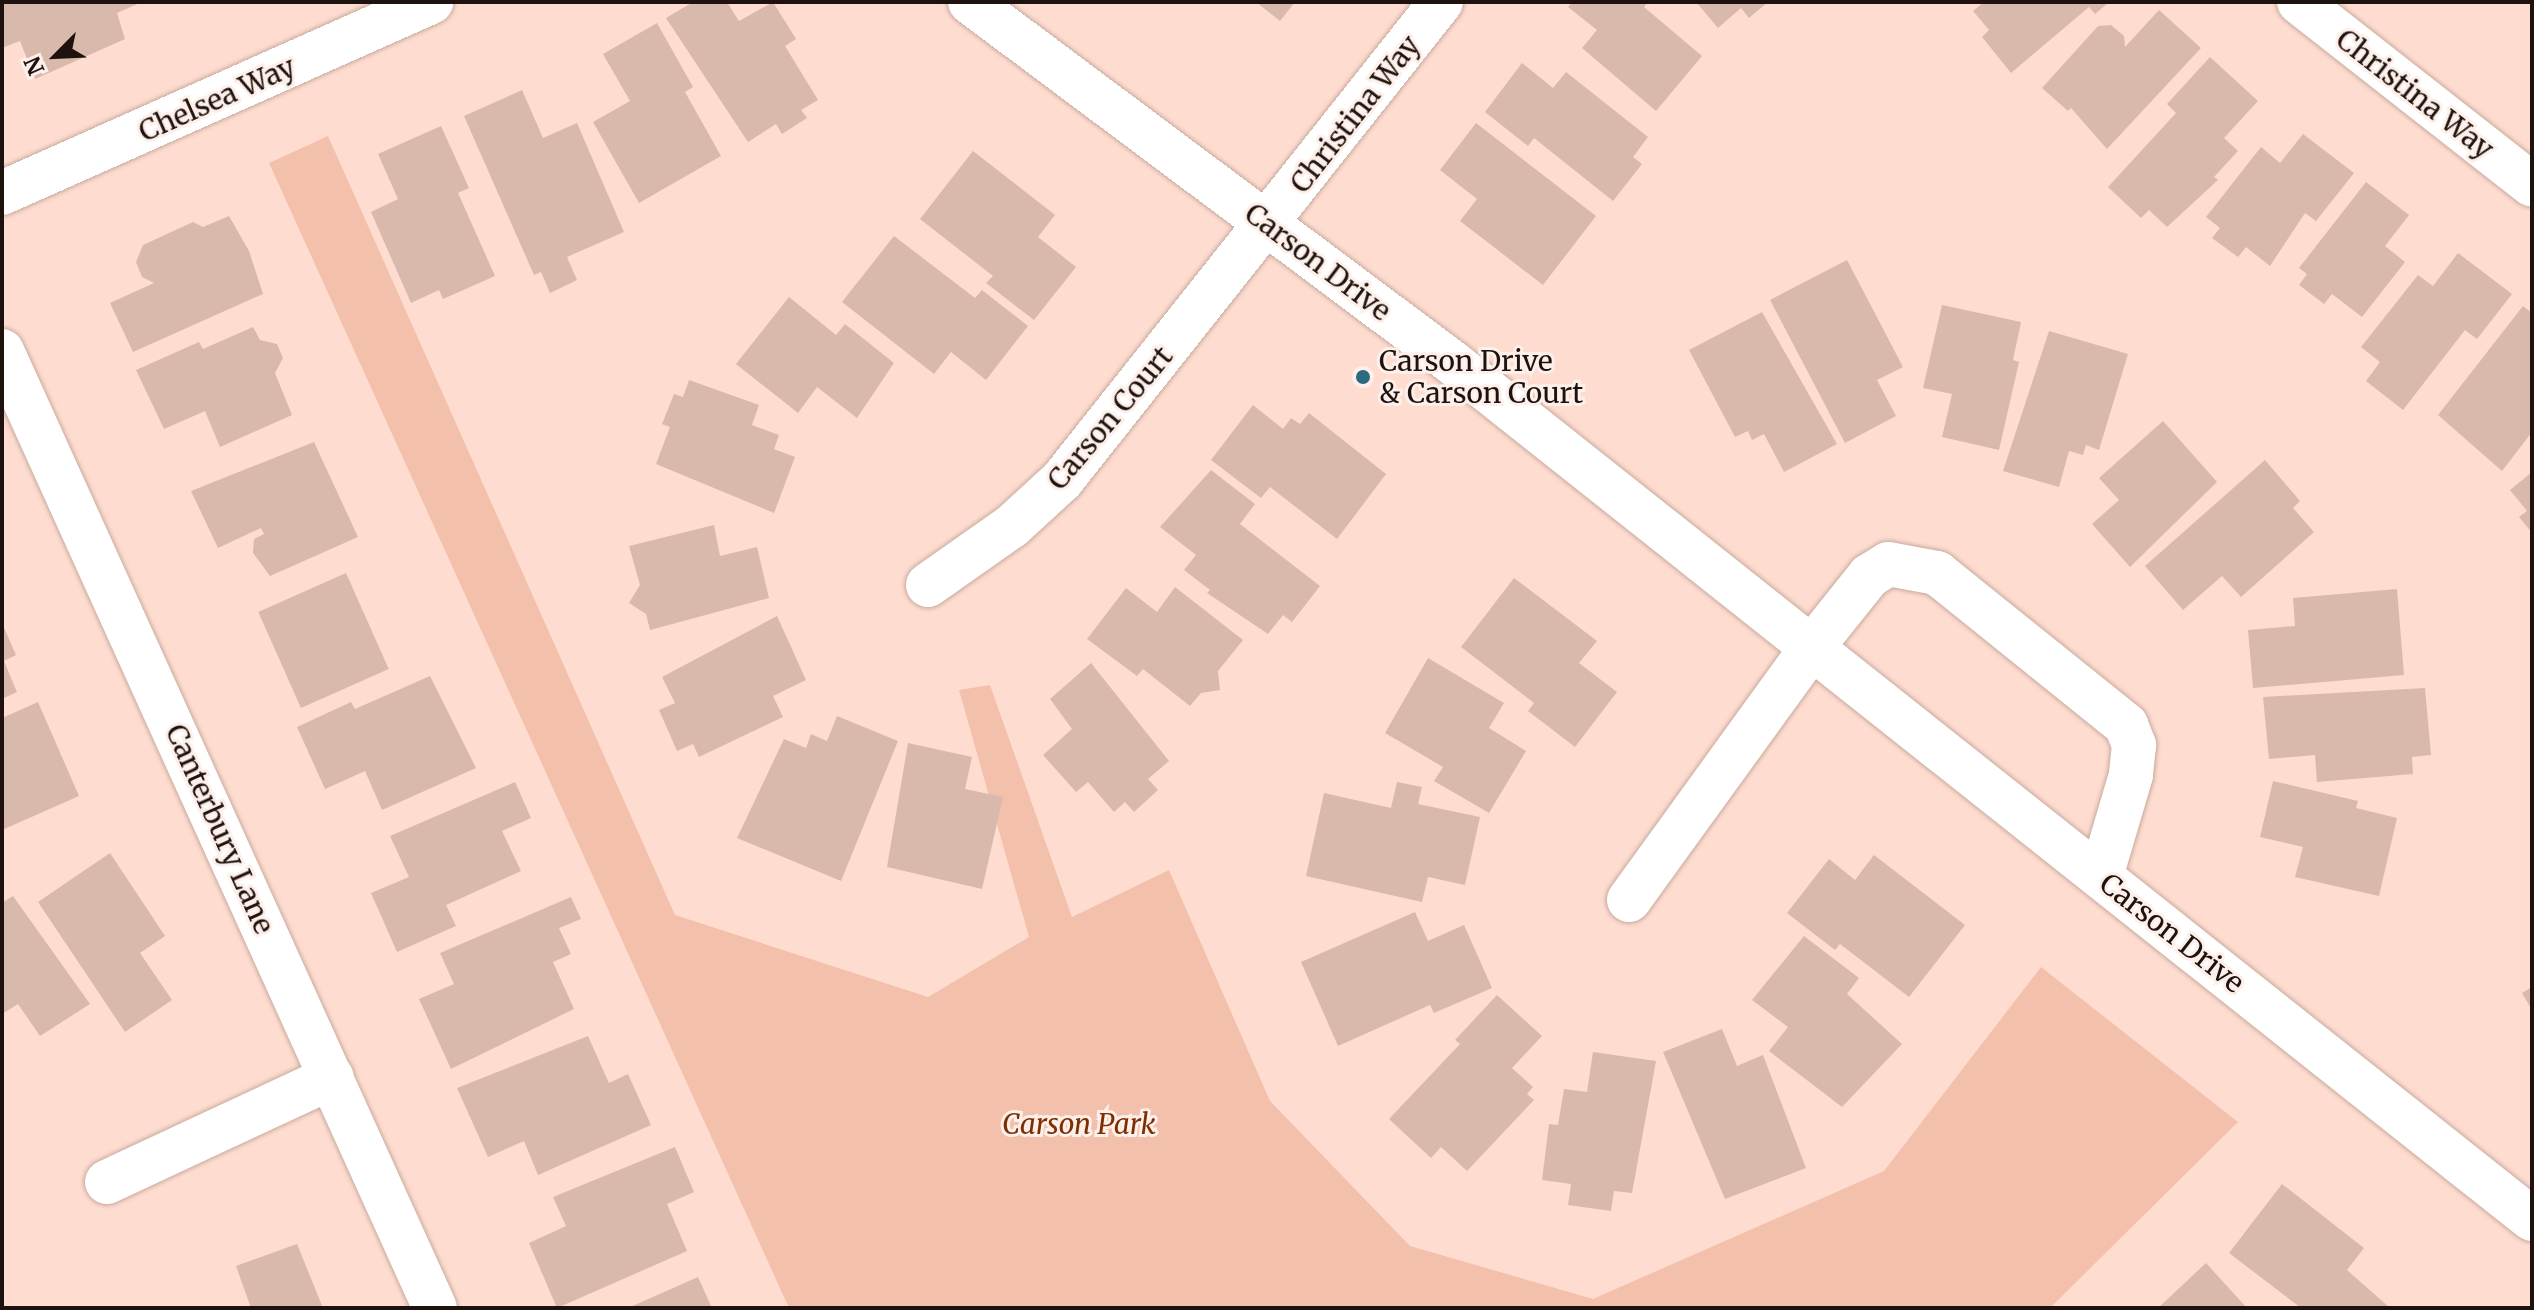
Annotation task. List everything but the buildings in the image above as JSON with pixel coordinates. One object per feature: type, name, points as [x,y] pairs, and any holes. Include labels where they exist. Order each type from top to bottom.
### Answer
[{"type":"street","name":"Chelsea Way","points":[[2,193],[431,2]]},
{"type":"street","name":"Carson Drive","points":[[970,2],[1268,225],[1813,646],[2532,1219]]},
{"type":"street","name":"Christina Way","points":[[1268,225],[1441,2]]},
{"type":"street","name":"Christina Way","points":[[2299,2],[2532,185]]},
{"type":"street","name":"Carson Court","points":[[928,585],[1012,526],[1062,480],[1268,225]]},
{"type":"street","name":"Canterbury Lane","points":[[2,351],[435,1308]]},
{"type":"street","points":[[1629,900],[1813,646],[1869,576],[1888,564],[1911,564],[1937,573],[2114,711],[2134,745],[2131,775],[2101,876]]},
{"type":"street","points":[[107,1182],[332,1077]]},
{"type":"green space","name":"Carson Park","points":[[328,136],[675,915],[928,997],[1029,937],[959,690],[990,685],[1072,917],[1169,870],[1270,1101],[1410,1246],[1593,1299],[1884,1171],[2041,967],[2238,1122],[2050,1308],[789,1308],[269,163]]},
{"type":"place","name":"Carson Drive & Carson Court","points":[[1363,377]]}]
